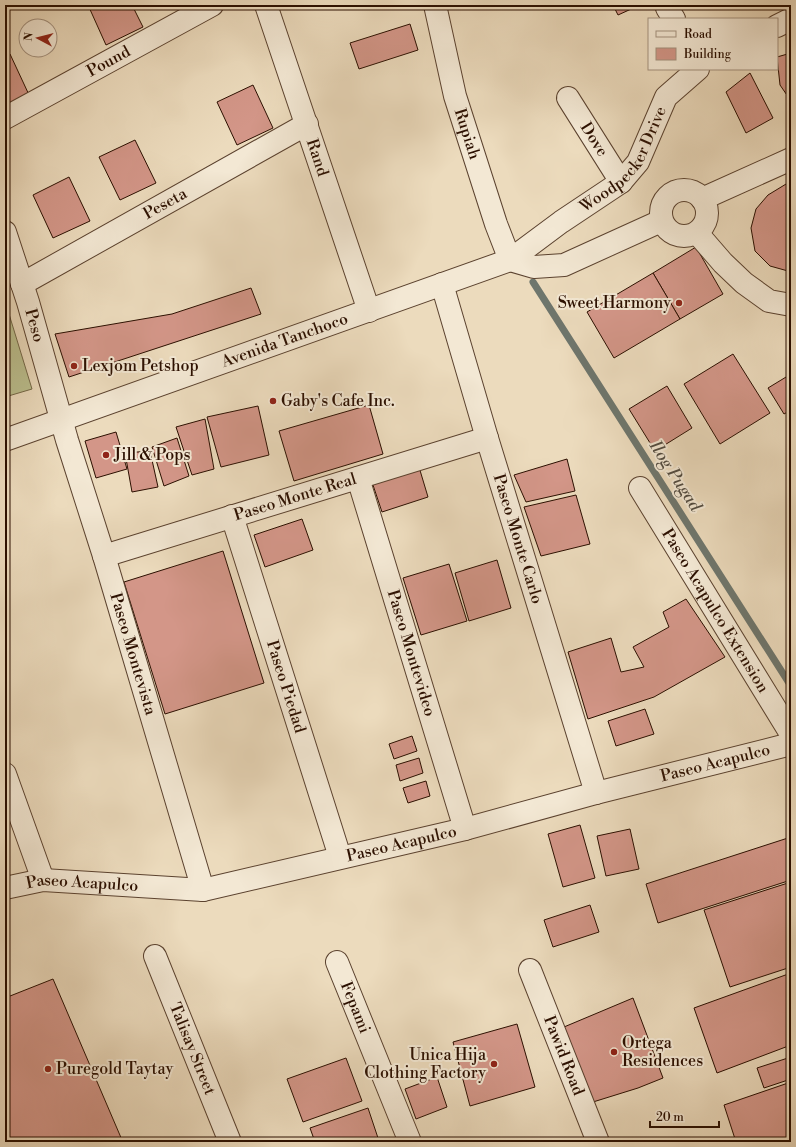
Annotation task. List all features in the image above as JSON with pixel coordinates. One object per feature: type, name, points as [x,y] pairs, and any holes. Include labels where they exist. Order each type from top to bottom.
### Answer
[{"type":"street","name":"Pound","points":[[5,118],[212,5]]},
{"type":"street","name":"Rand","points":[[266,5],[369,310]]},
{"type":"street","name":"Rupiah","points":[[435,5],[455,96],[496,224],[510,260]]},
{"type":"street","points":[[778,26],[791,19]]},
{"type":"street","name":"Woodpecker Drive","points":[[537,240],[621,182],[638,162],[666,97],[697,70]]},
{"type":"street","name":"Dove","points":[[568,98],[621,182]]},
{"type":"street","name":"Peseta","points":[[22,284],[307,124]]},
{"type":"street","points":[[702,199],[791,159]]},
{"type":"street","points":[[684,190],[694,192],[702,199],[707,210],[706,222],[697,232],[688,237],[675,235],[666,230],[661,221],[660,210],[665,199],[675,192],[684,190]]},
{"type":"street","points":[[510,260],[534,267],[564,265],[661,221]]},
{"type":"street","name":"Peso","points":[[5,232],[62,419]]},
{"type":"street","points":[[697,232],[723,263],[744,283],[769,301],[791,305]]},
{"type":"street","name":"Avenida Tanchoco","points":[[5,440],[510,260],[537,240]]},
{"type":"street","name":"Paseo Monte Carlo","points":[[442,284],[487,438],[596,793]]},
{"type":"street","name":"Paseo Montevista","points":[[62,419],[203,890]]},
{"type":"street","name":"Paseo Monte Real","points":[[104,556],[487,438]]},
{"type":"street","name":"Paseo Montevideo","points":[[358,478],[464,828]]},
{"type":"street","name":"Paseo Acapulco Extension","points":[[640,488],[791,734]]},
{"type":"street","name":"Paseo Piedad","points":[[232,516],[340,857]]},
{"type":"street","name":"Paseo Acapulco","points":[[5,888],[43,880],[203,890],[464,828],[791,744]]},
{"type":"street","points":[[5,774],[43,880]]},
{"type":"street","name":"Talisay Street","points":[[155,956],[230,1142]]},
{"type":"street","name":"Fepami","points":[[337,962],[410,1142]]},
{"type":"street","name":"Pawid Road","points":[[530,970],[598,1142]]},
{"type":"green space","points":[[5,301],[32,389],[5,397]]},
{"type":"building","points":[[88,5],[132,5],[143,27],[106,45]]},
{"type":"building","points":[[613,5],[640,5],[618,15]]},
{"type":"building","points":[[410,24],[418,50],[359,69],[350,43]]},
{"type":"building","points":[[791,53],[791,101],[780,85],[778,57]]},
{"type":"building","points":[[10,54],[30,97],[5,109],[5,56]]},
{"type":"building","points":[[750,73],[773,118],[746,133],[726,92]]},
{"type":"building","points":[[253,85],[273,128],[237,145],[217,102]]},
{"type":"building","points":[[135,140],[156,183],[120,200],[99,157]]},
{"type":"building","points":[[69,177],[90,221],[53,238],[33,195]]},
{"type":"building","points":[[791,181],[791,271],[788,271],[770,266],[755,251],[751,228],[756,209],[768,195]]},
{"type":"building","points":[[696,247],[723,294],[680,319],[653,273]]},
{"type":"building","points":[[653,273],[680,319],[614,358],[587,312]]},
{"type":"building","points":[[251,288],[261,314],[69,377],[55,334],[172,314]]},
{"type":"building","points":[[733,354],[770,413],[720,444],[684,384]]},
{"type":"building","points":[[791,374],[791,410],[784,414],[768,388]]},
{"type":"building","points":[[667,386],[692,428],[655,451],[629,409]]},
{"type":"building","points":[[369,405],[383,454],[294,481],[279,431]]},
{"type":"building","points":[[258,406],[269,455],[221,467],[207,417]]},
{"type":"building","points":[[205,419],[214,469],[192,475],[176,427]]},
{"type":"building","name":"Jill & Pops","points":[[116,432],[127,469],[96,478],[85,441]]},
{"type":"building","points":[[177,438],[189,476],[164,486],[152,447]]},
{"type":"building","points":[[150,451],[158,487],[132,492],[125,453]]},
{"type":"building","points":[[567,459],[575,491],[526,502],[514,475]]},
{"type":"building","points":[[419,467],[428,497],[382,512],[372,482]]},
{"type":"building","points":[[576,495],[590,544],[541,556],[524,507]]},
{"type":"building","points":[[302,519],[313,550],[265,567],[254,535]]},
{"type":"building","points":[[223,551],[264,683],[165,714],[124,582]]},
{"type":"building","points":[[497,560],[511,608],[469,621],[455,573]]},
{"type":"building","points":[[449,564],[467,621],[421,635],[403,578]]},
{"type":"building","points":[[686,599],[725,657],[654,697],[588,719],[568,652],[611,638],[621,672],[644,667],[633,647],[669,627],[663,612]]},
{"type":"building","points":[[645,709],[654,734],[616,746],[608,721]]},
{"type":"building","points":[[412,736],[417,751],[394,759],[389,744]]},
{"type":"building","points":[[419,758],[423,773],[400,781],[396,765]]},
{"type":"building","points":[[426,781],[430,796],[408,803],[403,788]]},
{"type":"building","points":[[580,825],[595,878],[563,887],[548,834]]},
{"type":"building","points":[[630,829],[639,869],[606,876],[597,836]]},
{"type":"building","points":[[791,837],[791,880],[658,923],[646,884]]},
{"type":"building","points":[[791,882],[791,967],[730,987],[704,910]]},
{"type":"building","points":[[590,905],[599,932],[553,947],[544,920]]},
{"type":"building","points":[[791,973],[791,1045],[717,1073],[694,1008]]},
{"type":"building","name":"Puregold Taytay","points":[[53,979],[124,1142],[5,1142],[5,998]]},
{"type":"building","name":"Ortega Residences","points":[[633,998],[663,1078],[638,1088],[593,1102],[564,1027]]},
{"type":"building","name":"Unica Hija Clothing Factory","points":[[517,1024],[535,1087],[470,1106],[453,1042]]},
{"type":"building","points":[[791,1057],[791,1079],[764,1088],[757,1068]]},
{"type":"building","points":[[346,1058],[362,1101],[303,1122],[287,1079]]},
{"type":"building","points":[[437,1077],[447,1107],[416,1119],[405,1089]]},
{"type":"building","points":[[791,1082],[791,1142],[736,1142],[724,1105]]},
{"type":"building","points":[[368,1108],[378,1138],[367,1142],[315,1142],[310,1128]]},
{"type":"waterway","name":"Ilog Pugad","points":[[533,282],[791,686]]},
{"type":"place","name":"Sweet Harmony","points":[[679,303]]},
{"type":"place","name":"Lexjom Petshop","points":[[74,366]]},
{"type":"place","name":"Gaby's Cafe Inc.","points":[[273,401]]},
{"type":"place","name":"Jill & Pops","points":[[106,455]]},
{"type":"place","name":"Ortega Residences","points":[[614,1052]]},
{"type":"place","name":"Unica Hija Clothing Factory","points":[[494,1064]]},
{"type":"place","name":"Puregold Taytay","points":[[48,1069]]}]
